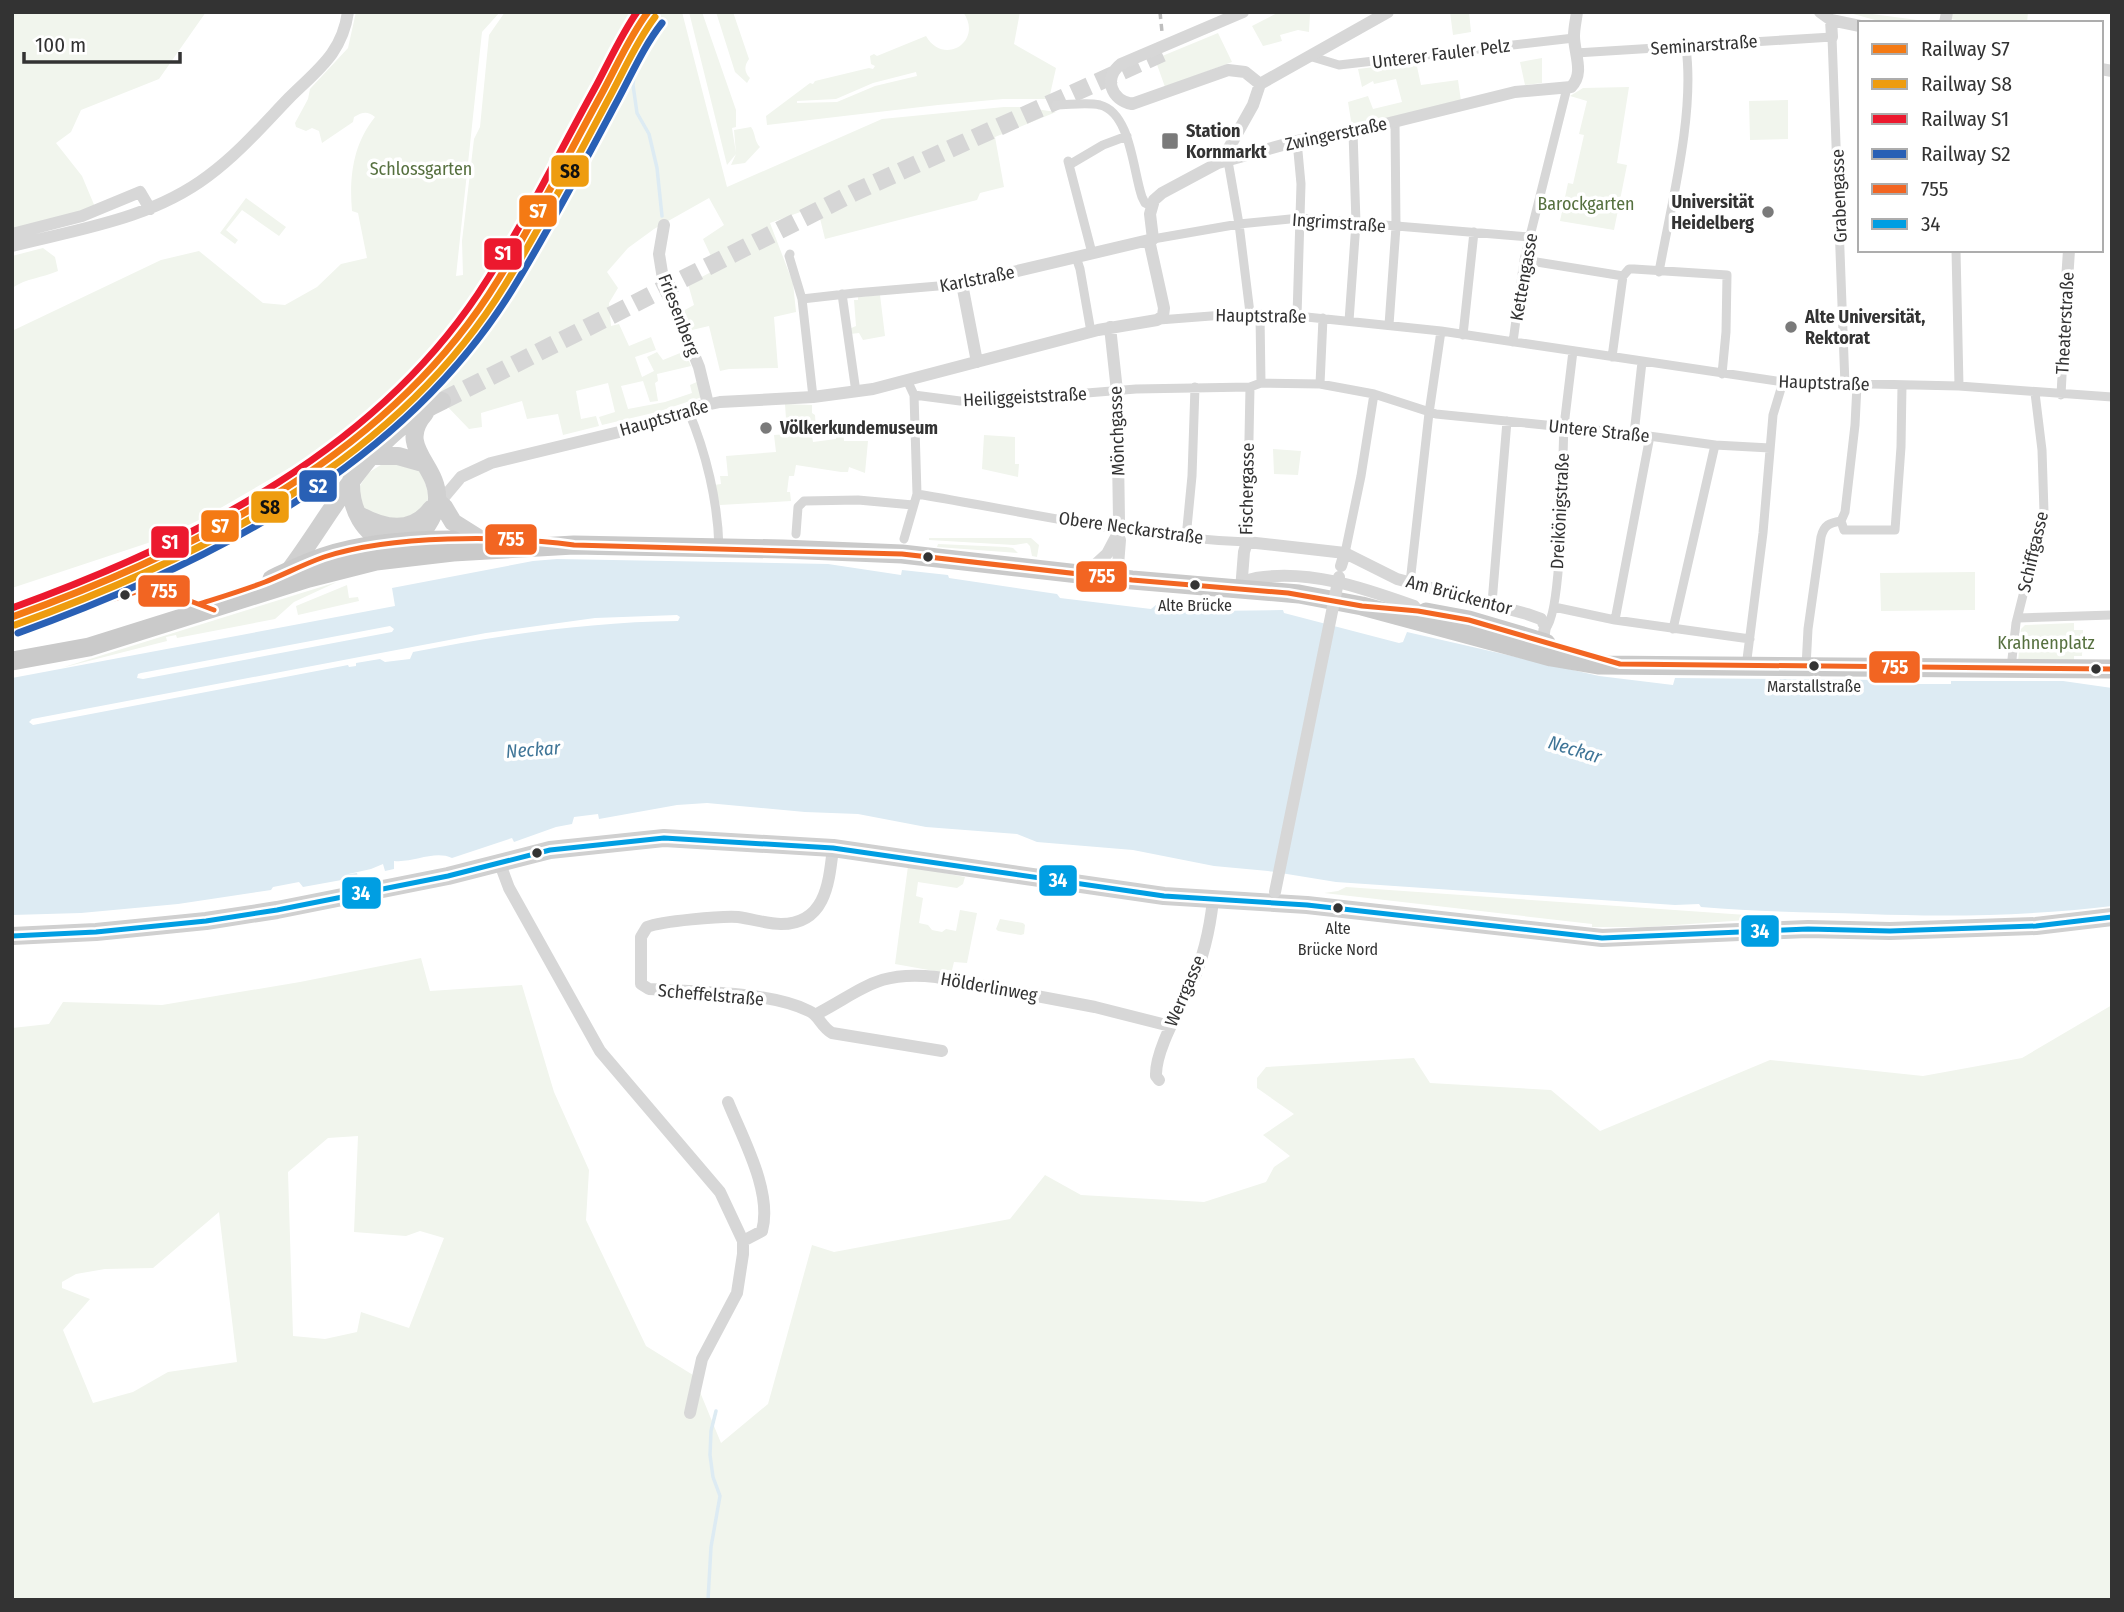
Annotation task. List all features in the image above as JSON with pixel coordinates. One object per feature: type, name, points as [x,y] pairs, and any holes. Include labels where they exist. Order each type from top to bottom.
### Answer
[{"type":"main road","points":[[289,571],[370,456],[419,411],[442,401],[425,413],[415,429],[414,440],[433,479],[437,501],[424,530],[404,550]]},
{"type":"main road","points":[[370,456],[398,456],[424,463]]},
{"type":"main road","points":[[351,480],[351,497],[356,513],[366,529],[404,550]]},
{"type":"main road","points":[[356,513],[382,526],[402,528],[420,520],[437,501]]},
{"type":"main road","points":[[437,501],[453,522],[480,539]]},
{"type":"main road","points":[[13,661],[199,604],[324,557],[404,550],[480,539],[540,540],[574,545]]},
{"type":"main road","points":[[13,661],[100,644],[404,550],[574,545],[902,554],[1117,579],[1298,594],[1543,641]]},
{"type":"main road","points":[[1362,606],[1418,611],[1469,620],[1620,664],[1748,651],[1806,667],[2112,669]]},
{"type":"main road","points":[[12,936],[96,932],[206,921],[359,894],[575,846],[664,838],[833,848],[1154,894],[1213,900],[1275,897],[1602,938],[1808,929],[1890,931],[2036,926],[2112,917]]},
{"type":"street","points":[[12,246],[107,223],[150,209],[205,178],[245,144],[332,55],[344,32],[348,12]]},
{"type":"street","points":[[1242,12],[1121,64],[1112,75],[1111,89],[1117,98],[1132,104],[1228,70],[1245,72],[1260,84]]},
{"type":"street","points":[[1261,383],[1255,313],[1239,223],[1223,162],[1225,155],[1253,105],[1260,84],[1388,12]]},
{"type":"street","name":"Kettengasse","points":[[1513,342],[1530,237],[1567,88],[1572,87],[1577,80],[1581,53],[1574,38],[1577,12]]},
{"type":"street","points":[[1820,12],[1831,20],[1858,26]]},
{"type":"street","name":"Grabengasse","points":[[1831,20],[1841,139],[1846,385]]},
{"type":"street","name":"Seminarstraße","points":[[1581,53],[1832,37]]},
{"type":"street","name":"Unterer Fauler Pelz","points":[[1309,56],[1330,64],[1344,65],[1574,38]]},
{"type":"street","points":[[1659,272],[1682,140],[1688,65],[1686,48]]},
{"type":"street","name":"Zwingerstraße","points":[[1151,206],[1162,193],[1223,162],[1297,141],[1353,132],[1515,92],[1567,88]]},
{"type":"street","points":[[1056,105],[1094,104],[1105,107],[1118,117],[1127,136],[1140,191],[1145,203],[1151,206],[1151,240],[1164,308],[1163,316],[1157,320]]},
{"type":"street","points":[[1389,325],[1396,227],[1395,122]]},
{"type":"street","points":[[1349,321],[1356,223],[1353,132]]},
{"type":"street","points":[[1092,253],[1068,163],[1127,136]]},
{"type":"street","points":[[1297,141],[1301,184],[1297,316]]},
{"type":"street","points":[[12,234],[82,216],[140,192],[150,209]]},
{"type":"street","name":"Ingrimstraße","points":[[1151,240],[1239,223],[1300,218],[1530,237]]},
{"type":"street","name":"Friesenberg","points":[[664,225],[659,254],[663,279],[699,367],[708,404]]},
{"type":"street","points":[[1463,335],[1474,232]]},
{"type":"street","name":"Karlstraße","points":[[802,299],[962,285],[1151,240]]},
{"type":"street","points":[[1956,252],[1959,386]]},
{"type":"street","name":"Theaterstraße","points":[[2061,395],[2069,252]]},
{"type":"street","points":[[790,254],[802,299],[812,393]]},
{"type":"street","points":[[1076,257],[1091,332]]},
{"type":"street","points":[[1524,264],[1623,276]]},
{"type":"street","points":[[1612,357],[1623,276],[1629,269],[1727,275],[1722,374]]},
{"type":"street","points":[[962,285],[977,362]]},
{"type":"street","points":[[842,294],[856,392]]},
{"type":"street","name":"Hauptstraße","points":[[437,501],[445,496],[461,477],[491,463],[648,425],[708,404],[812,393],[856,392],[1110,327],[1157,320],[1255,313],[1441,331],[1612,357],[1642,365],[1659,360],[1722,374],[1783,382],[1902,385],[1925,381],[1998,393],[2112,397]]},
{"type":"street","points":[[1320,384],[1323,318]]},
{"type":"street","name":"Mönchgasse","points":[[1110,327],[1117,391],[1117,532],[1120,540],[1117,579]]},
{"type":"street","points":[[1410,583],[1441,331]]},
{"type":"street","name":"Dreikönigstraße","points":[[1543,641],[1555,603],[1564,426],[1573,351]]},
{"type":"street","points":[[1634,434],[1642,365]]},
{"type":"street","points":[[904,539],[917,494],[914,395],[907,380]]},
{"type":"street","points":[[1748,651],[1763,533],[1773,415],[1783,382]]},
{"type":"street","name":"Untere Straße","points":[[1261,383],[1320,384],[1374,394],[1429,416],[1463,415],[1715,445],[1770,448]]},
{"type":"street","name":"Heiliggeiststraße","points":[[914,395],[960,401],[988,401],[1117,391],[1250,387],[1261,383]]},
{"type":"street","points":[[1857,385],[1845,512],[1841,521],[1844,530],[1895,530],[1902,385]]},
{"type":"street","points":[[1186,538],[1192,476],[1195,387]]},
{"type":"street","name":"Fischergasse","points":[[1241,590],[1250,387]]},
{"type":"street","name":"Schiffgasse","points":[[2011,668],[2018,618],[2044,512],[2042,450],[2035,393]]},
{"type":"street","points":[[1275,897],[1347,548],[1374,394]]},
{"type":"street","points":[[688,410],[705,460],[717,517],[719,548]]},
{"type":"street","points":[[1492,598],[1507,421]]},
{"type":"street","points":[[1615,620],[1650,436]]},
{"type":"street","points":[[1673,629],[1715,445]]},
{"type":"street","name":"Obere Neckarstraße","points":[[917,494],[1117,532],[1347,548]]},
{"type":"street","points":[[796,534],[798,507],[804,501],[858,500],[913,505]]},
{"type":"street","points":[[1806,667],[1808,629],[1821,537],[1827,525],[1841,521]]},
{"type":"street","points":[[1084,575],[1107,554],[1117,532]]},
{"type":"street","name":"Am Brückentor","points":[[1347,548],[1364,562],[1410,583],[1492,598],[1536,617],[1543,621],[1543,641]]},
{"type":"street","points":[[1241,590],[1245,583],[1256,578],[1313,577],[1403,602],[1414,606],[1418,611]]},
{"type":"street","points":[[1555,603],[1615,620],[1738,638],[1748,651]]},
{"type":"street","points":[[2018,618],[2112,615]]},
{"type":"street","name":"Scheffelstraße","points":[[833,848],[828,887],[820,904],[808,917],[782,924],[728,917],[651,926],[643,931],[641,984],[645,988],[764,999],[808,1010],[824,1028],[837,1034],[942,1051]]},
{"type":"street","points":[[500,864],[509,888],[595,1044],[720,1192],[743,1241],[737,1293],[705,1353],[697,1375],[690,1413]]},
{"type":"street","name":"Werrgasse","points":[[1158,1080],[1156,1070],[1170,1026],[1192,983],[1206,938],[1213,900]]},
{"type":"street","name":"Hölderlinweg","points":[[815,1015],[869,984],[913,975],[1078,1003],[1170,1026]]},
{"type":"street","points":[[728,1102],[756,1172],[764,1207],[762,1231],[743,1241]]},
{"type":"green space","points":[[12,12],[206,12],[159,79],[81,110],[71,132],[56,143],[82,176],[95,207],[12,233]]},
{"type":"green space","name":"Schlossgarten","points":[[356,12],[500,12],[482,32],[456,276],[463,275],[462,241],[474,139],[480,127],[489,35],[505,12],[682,12],[727,187],[882,119],[1004,107],[1056,112],[995,137],[1004,187],[980,193],[977,200],[825,239],[817,206],[770,223],[793,283],[796,312],[774,317],[778,368],[720,371],[709,326],[692,330],[683,311],[694,305],[688,284],[717,269],[703,239],[724,225],[709,198],[654,229],[628,248],[607,272],[618,288],[609,303],[611,326],[619,324],[629,346],[651,337],[656,350],[635,357],[642,377],[654,371],[647,357],[657,352],[663,360],[685,351],[691,366],[657,374],[658,381],[655,383],[658,401],[650,402],[643,381],[621,386],[628,409],[665,402],[692,393],[690,385],[699,381],[702,397],[657,412],[602,425],[599,417],[615,412],[608,383],[576,391],[581,419],[596,416],[599,426],[563,435],[558,414],[527,419],[522,401],[481,413],[482,427],[469,429],[445,404],[357,462],[347,462],[318,486],[313,484],[382,424],[369,412],[329,445],[205,517],[160,539],[12,588],[14,330],[161,260],[199,251],[263,303],[285,305],[317,287],[341,264],[367,258],[358,213],[352,211],[351,186],[357,150],[375,117],[367,113],[357,115],[353,122],[322,143],[319,131],[312,128],[306,131],[296,127],[295,123],[308,99],[310,89],[348,48]]},
{"type":"green space","points":[[689,12],[702,12],[736,110],[736,127],[732,128],[736,153],[734,130],[751,127],[760,147],[745,163],[731,165],[736,154],[727,165]]},
{"type":"green space","points":[[716,12],[733,12],[749,59],[746,67],[750,78],[747,83],[735,72]]},
{"type":"green space","points":[[963,12],[1020,12],[1014,44],[1056,68],[1049,99],[1003,99],[767,125],[766,116],[810,83],[873,69],[875,66],[871,64],[870,56],[877,56],[926,36],[934,45],[951,50],[965,41],[969,32]],"holes":[[[916,72],[917,76],[875,86],[837,102],[797,103],[836,99],[873,83]]]},
{"type":"green space","points":[[1279,12],[1310,14],[1309,32],[1298,30],[1280,35],[1282,41],[1263,46],[1252,26]]},
{"type":"green space","points":[[1450,12],[1469,12],[1471,32],[1453,35]]},
{"type":"green space","points":[[1846,12],[1925,21],[1879,21]]},
{"type":"green space","points":[[1952,12],[2028,12],[2027,21],[1950,19]]},
{"type":"green space","points":[[1218,33],[1232,62],[1165,87],[1155,59]]},
{"type":"green space","points":[[1542,58],[1542,83],[1525,85],[1520,62]]},
{"type":"green space","points":[[1416,62],[1421,85],[1458,80],[1461,101],[1352,127],[1348,102],[1368,96],[1373,109],[1402,102],[1396,79],[1374,84],[1373,81],[1362,87],[1358,69]]},
{"type":"green space","name":"Barockgarten","points":[[1629,87],[1617,163],[1627,165],[1614,230],[1560,221],[1568,183],[1573,184],[1584,135],[1579,134],[1587,101],[1570,96],[1583,88]]},
{"type":"green space","points":[[1788,100],[1788,139],[1750,140],[1749,101]]},
{"type":"green space","points":[[246,198],[286,227],[279,236],[242,210],[226,230],[238,240],[235,244],[220,233]]},
{"type":"green space","points":[[43,248],[55,257],[58,271],[12,288],[12,256]]},
{"type":"green space","points":[[880,295],[885,336],[863,340],[859,333],[850,334],[849,329],[856,326],[854,300],[858,300],[858,297]]},
{"type":"green space","points":[[785,404],[812,405],[816,429],[811,430],[813,442],[836,439],[838,424],[835,421],[842,421],[844,441],[868,441],[865,473],[849,467],[848,472],[841,472],[796,465],[794,476],[789,476],[787,492],[790,492],[791,501],[720,505],[714,485],[721,484],[720,476],[728,476],[726,456],[776,452],[774,435],[787,434]]},
{"type":"green space","points":[[984,435],[1015,437],[1018,477],[982,469]]},
{"type":"green space","points":[[1273,449],[1301,451],[1298,475],[1274,474]]},
{"type":"green space","points":[[384,463],[419,468],[427,488],[428,500],[425,505],[403,524],[363,512],[358,489],[368,473]]},
{"type":"green space","points":[[929,538],[1031,538],[1039,545],[1037,557],[1032,556],[1027,543],[1014,545]]},
{"type":"green space","points":[[938,544],[1006,547],[1013,548],[1018,553],[937,547]]},
{"type":"green space","points":[[1975,572],[1975,610],[1881,611],[1880,573]]},
{"type":"green space","points":[[337,582],[294,602],[275,619],[177,638],[176,635],[166,637],[167,641],[61,668]]},
{"type":"green space","points":[[347,585],[349,598],[358,597],[359,601],[298,615],[296,606]]},
{"type":"green space","name":"Krahnenplatz","points":[[2074,623],[2074,630],[2083,630],[2082,656],[2074,656],[2074,663],[2018,662],[2021,629],[2025,625]]},
{"type":"green space","points":[[908,866],[965,877],[963,884],[957,888],[918,882],[916,896],[923,898],[919,923],[928,925],[932,930],[956,931],[960,910],[977,913],[967,963],[954,962],[951,974],[895,964]]},
{"type":"green space","points":[[1346,887],[1775,918],[1647,927],[1592,927],[1592,924],[1324,893]]},
{"type":"green space","points":[[1000,919],[1023,923],[1024,934],[998,931],[996,929]]},
{"type":"green space","points":[[421,958],[430,991],[522,985],[554,1092],[589,1170],[586,1220],[646,1346],[693,1375],[721,1443],[768,1404],[812,1245],[834,1252],[1010,1219],[1045,1175],[1081,1195],[1204,1202],[1266,1182],[1274,1167],[1290,1156],[1263,1135],[1294,1114],[1257,1088],[1257,1078],[1266,1067],[1414,1058],[1430,1083],[1551,1090],[1600,1131],[1770,1060],[1923,1076],[2022,1058],[2112,1005],[2112,1600],[12,1600],[12,1028],[49,1024],[63,1002],[162,1005]],"holes":[[[358,1136],[354,1232],[406,1236],[420,1231],[444,1238],[409,1328],[361,1312],[357,1332],[325,1339],[293,1336],[288,1172],[328,1138]],[[219,1212],[237,1362],[168,1372],[133,1392],[93,1403],[63,1330],[90,1299],[62,1288],[62,1282],[76,1274],[105,1269],[153,1268]]]},
{"type":"water","name":"Neckar","points":[[557,559],[828,564],[901,575],[902,570],[948,575],[949,578],[1057,594],[1060,598],[1151,609],[1156,605],[1209,611],[1283,610],[1284,613],[1399,643],[1403,642],[1407,632],[1599,676],[1673,685],[1675,678],[1882,680],[1882,684],[2063,681],[2112,688],[2112,906],[2020,914],[1784,912],[1701,907],[1699,904],[1675,905],[1336,882],[1214,866],[1133,850],[1037,842],[1017,834],[926,827],[858,814],[707,803],[677,805],[599,819],[598,814],[574,817],[572,824],[514,842],[512,838],[452,858],[438,855],[394,861],[394,869],[385,871],[383,864],[344,875],[357,873],[358,877],[303,887],[299,882],[273,887],[271,890],[178,904],[81,913],[12,915],[12,678],[395,606],[392,588],[533,561]],"holes":[[[680,617],[678,621],[545,630],[479,640],[413,652],[410,659],[385,662],[380,659],[356,663],[356,666],[348,665],[33,725],[29,722],[32,719],[486,633],[595,618]],[[390,626],[394,629],[392,632],[137,678],[141,673]]]},
{"type":"waterway","points":[[654,12],[654,21],[635,67],[633,85],[637,113],[649,134],[657,168],[662,216]]},
{"type":"waterway","points":[[708,1600],[711,1547],[720,1496],[713,1477],[710,1455],[711,1431],[716,1411]]},
{"type":"tunnel","points":[[442,401],[855,192],[1162,53]]},
{"type":"railway","points":[[1160,12],[1162,32]]},
{"type":"rail line","name":"S1","points":[[12,608],[148,553],[214,520],[278,483],[338,441],[394,393],[444,340],[502,257],[637,12]]},
{"type":"rail line","name":"S7","points":[[12,617],[151,561],[219,527],[285,489],[346,445],[403,397],[454,342],[498,280],[648,12]]},
{"type":"rail line","name":"S8","points":[[15,625],[156,568],[224,534],[290,495],[352,452],[409,403],[461,347],[505,285],[655,17]]},
{"type":"rail line","name":"S2","points":[[18,633],[159,576],[228,541],[295,502],[357,458],[415,409],[467,353],[512,290],[643,52],[662,23]]},
{"type":"transit line","name":"755","points":[[199,604],[265,582],[324,557],[351,550],[414,541],[515,540],[574,545],[902,554],[1132,580],[1288,593],[1469,620],[1620,664],[2112,669]]},
{"type":"transit line","name":"755","points":[[12,631],[142,590],[161,590],[214,610]]},
{"type":"transit line","name":"34","points":[[12,936],[96,932],[206,921],[277,910],[448,876],[550,850],[664,838],[833,848],[1164,896],[1307,905],[1602,938],[1808,929],[1890,931],[2036,926],[2112,917]]},
{"type":"place","name":"Station Kornmarkt","points":[[1170,141]]},
{"type":"place","name":"Universität Heidelberg","points":[[1768,212]]},
{"type":"place","name":"Alte Universität, Rektorat","points":[[1791,327]]},
{"type":"place","name":"Völkerkundemuseum","points":[[766,428]]},
{"type":"place","name":"Alte Brücke","points":[[1195,585]]},
{"type":"place","name":"Marstallstraße","points":[[1814,666]]},
{"type":"place","name":"Alte Brücke Nord","points":[[1338,908]]}]
